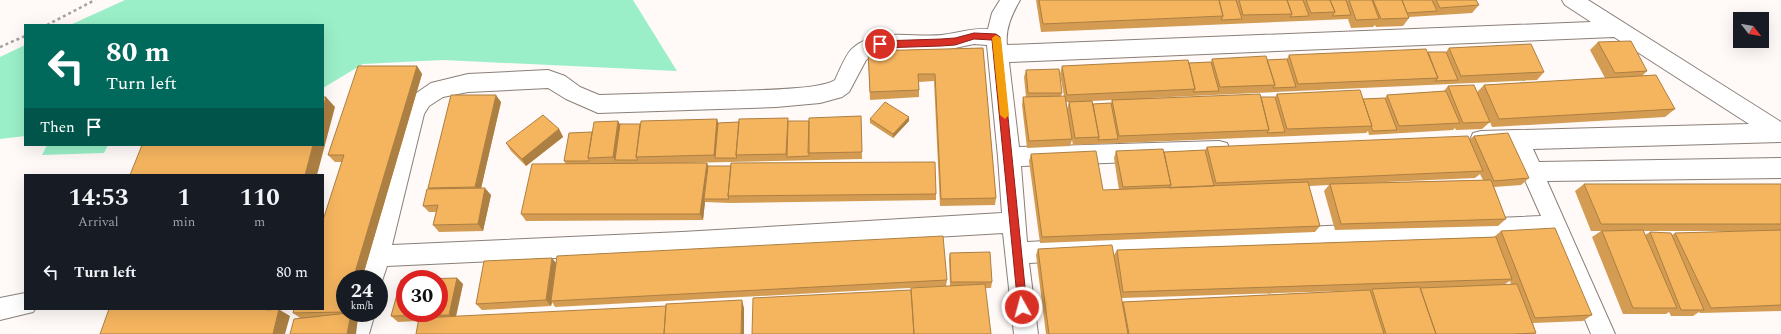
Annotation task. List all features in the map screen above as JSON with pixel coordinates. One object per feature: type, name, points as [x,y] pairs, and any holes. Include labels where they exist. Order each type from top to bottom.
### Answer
[{"type":"street","points":[[1010,0],[1002,13],[998,45],[1009,157],[1016,253],[1026,334]]},
{"type":"street","points":[[1572,0],[1780,133]]},
{"type":"street","points":[[375,270],[414,112],[422,100],[438,89],[468,83],[548,79],[558,82],[573,94],[598,104],[776,98],[820,94],[835,91],[842,86],[859,54],[872,46],[888,43],[941,43],[974,36],[998,45],[1617,29]]},
{"type":"street","points":[[1458,141],[1780,133]]},
{"type":"street","points":[[1518,140],[1557,226],[1602,334]]},
{"type":"street","points":[[1009,157],[1237,149]]},
{"type":"street","points":[[1532,172],[1781,168]]},
{"type":"street","points":[[379,256],[682,242],[1014,222]]},
{"type":"street","points":[[1016,253],[1403,232],[1557,226]]},
{"type":"street","points":[[0,309],[24,304]]},
{"type":"street","points":[[357,334],[360,322]]},
{"type":"path","points":[[49,24],[95,0]]},
{"type":"path","points":[[0,47],[24,36]]},
{"type":"green space","points":[[125,0],[633,0],[677,71],[443,60],[363,64],[324,87],[324,24],[72,24]]},
{"type":"green space","points":[[24,45],[24,136],[0,139],[0,57]]},
{"type":"green space","points":[[46,146],[108,146],[104,153],[42,155]]},
{"type":"building","points":[[1039,0],[1219,0],[1223,16],[1043,24]]},
{"type":"building","points":[[1219,0],[1236,0],[1242,19],[1221,20],[1223,16]]},
{"type":"building","points":[[1239,0],[1287,0],[1292,14],[1243,15]]},
{"type":"building","points":[[1287,0],[1303,0],[1309,16],[1290,17],[1292,14]]},
{"type":"building","points":[[1306,0],[1330,0],[1335,12],[1311,13]]},
{"type":"building","points":[[1330,0],[1346,0],[1351,15],[1332,16],[1335,12]]},
{"type":"building","points":[[1349,0],[1372,0],[1379,19],[1356,20]]},
{"type":"building","points":[[1373,0],[1402,0],[1409,18],[1381,19]]},
{"type":"building","points":[[1402,0],[1432,0],[1437,11],[1407,13]]},
{"type":"building","points":[[1436,0],[1476,0],[1479,5],[1440,8]]},
{"type":"building","points":[[1631,41],[1647,71],[1615,73],[1598,42]]},
{"type":"building","points":[[1531,44],[1544,72],[1461,76],[1449,48]]},
{"type":"building","points":[[983,48],[996,198],[941,199],[935,74],[918,74],[919,90],[870,92],[868,51]]},
{"type":"building","points":[[1426,49],[1438,78],[1298,84],[1289,55]]},
{"type":"building","points":[[1428,52],[1446,52],[1458,80],[1435,81],[1438,78]]},
{"type":"building","points":[[1266,56],[1275,85],[1220,87],[1212,59]]},
{"type":"building","points":[[1287,59],[1296,87],[1273,88],[1275,85],[1267,60]]},
{"type":"building","points":[[1188,60],[1195,89],[1067,95],[1062,66]]},
{"type":"building","points":[[1211,62],[1219,91],[1193,92],[1195,89],[1189,63]]},
{"type":"building","points":[[358,66],[417,66],[356,270],[336,270],[336,312],[293,313],[294,310],[324,310],[324,217],[344,155],[328,155]]},
{"type":"building","points":[[1059,69],[1062,93],[1028,93],[1026,70]]},
{"type":"building","points":[[1656,75],[1675,109],[1499,119],[1484,85]]},
{"type":"building","points":[[1474,85],[1490,122],[1463,123],[1448,86]]},
{"type":"building","points":[[1360,90],[1372,126],[1287,129],[1277,94]]},
{"type":"building","points":[[1446,91],[1460,123],[1399,126],[1387,95]]},
{"type":"building","points":[[1260,94],[1269,130],[1119,136],[1112,100]]},
{"type":"building","points":[[451,95],[496,95],[475,187],[428,188]]},
{"type":"building","points":[[1065,96],[1072,139],[1029,141],[1023,97]]},
{"type":"building","points":[[1261,97],[1275,97],[1285,132],[1267,133],[1269,130]]},
{"type":"building","points":[[1385,98],[1397,130],[1373,131],[1363,99]]},
{"type":"building","points":[[1092,101],[1099,137],[1075,138],[1069,102]]},
{"type":"building","points":[[885,102],[909,117],[893,134],[870,119]]},
{"type":"building","points":[[1111,103],[1118,139],[1098,140],[1099,137],[1093,104]]},
{"type":"building","points":[[543,115],[559,129],[522,159],[506,143]]},
{"type":"building","points":[[861,116],[862,152],[808,153],[809,118]]},
{"type":"building","points":[[788,118],[786,154],[736,155],[739,119]]},
{"type":"building","points":[[717,119],[714,155],[636,157],[641,121]]},
{"type":"building","points":[[618,121],[613,157],[588,158],[594,122]]},
{"type":"building","points":[[788,121],[809,121],[809,156],[787,157]]},
{"type":"building","points":[[739,122],[737,158],[715,158],[718,123]]},
{"type":"building","points":[[620,124],[640,124],[636,157],[638,160],[615,160]]},
{"type":"building","points":[[592,132],[588,158],[589,161],[564,161],[569,133]]},
{"type":"building","points":[[1508,133],[1529,178],[1494,181],[1474,136]]},
{"type":"building","points":[[1468,136],[1483,171],[1216,183],[1207,147]]},
{"type":"building","points":[[142,146],[313,146],[305,174],[130,174]]},
{"type":"building","points":[[1163,149],[1171,185],[1123,187],[1116,151]]},
{"type":"building","points":[[1205,150],[1214,186],[1169,188],[1171,185],[1164,152]]},
{"type":"building","points":[[1096,151],[1103,190],[1308,182],[1320,226],[1042,237],[1031,154]]},
{"type":"building","points":[[935,162],[936,194],[728,196],[731,163]]},
{"type":"building","points":[[707,163],[700,214],[521,214],[532,164]]},
{"type":"building","points":[[708,166],[731,166],[729,199],[704,199]]},
{"type":"building","points":[[1491,180],[1506,219],[1341,224],[1330,184]]},
{"type":"building","points":[[1584,184],[1781,184],[1781,224],[1601,224]]},
{"type":"building","points":[[485,188],[478,224],[433,225],[438,205],[423,206],[427,189]]},
{"type":"building","points":[[1555,228],[1592,315],[1535,318],[1501,231]]},
{"type":"building","points":[[1643,230],[1677,308],[1633,308],[1602,231]]},
{"type":"building","points":[[1781,230],[1781,305],[1711,308],[1675,233]]},
{"type":"building","points":[[1650,232],[1671,233],[1704,310],[1681,310]]},
{"type":"building","points":[[943,236],[947,280],[551,301],[557,256]]},
{"type":"building","points":[[1496,237],[1512,279],[1123,292],[1117,250]]},
{"type":"building","points":[[1112,245],[1128,334],[1049,334],[1038,249]]},
{"type":"building","points":[[990,252],[992,282],[951,282],[950,253]]},
{"type":"building","points":[[552,258],[546,300],[476,304],[484,261]]},
{"type":"building","points":[[448,278],[457,278],[448,315]]},
{"type":"building","points":[[985,284],[991,334],[914,334],[911,288]]},
{"type":"building","points":[[1517,284],[1536,333],[1436,334],[1420,288]]},
{"type":"building","points":[[1420,287],[1436,334],[1386,334],[1372,289]]},
{"type":"building","points":[[911,290],[914,334],[752,334],[753,298]]},
{"type":"building","points":[[1370,290],[1384,334],[1129,334],[1123,302]]},
{"type":"building","points":[[396,298],[396,316],[391,316]]},
{"type":"building","points":[[742,300],[741,334],[664,334],[666,304]]},
{"type":"building","points":[[666,306],[664,334],[416,334],[418,322],[448,322],[448,317]]},
{"type":"building","points":[[109,310],[279,310],[273,334],[100,334]]},
{"type":"building","points":[[336,314],[336,322],[349,322],[347,334],[290,334],[294,319]]},
{"type":"slow traffic","points":[[996,38],[1005,115]]},
{"type":"route","points":[[880,44],[941,43],[974,36],[996,37],[1009,157],[1016,253],[1022,307]]}]
